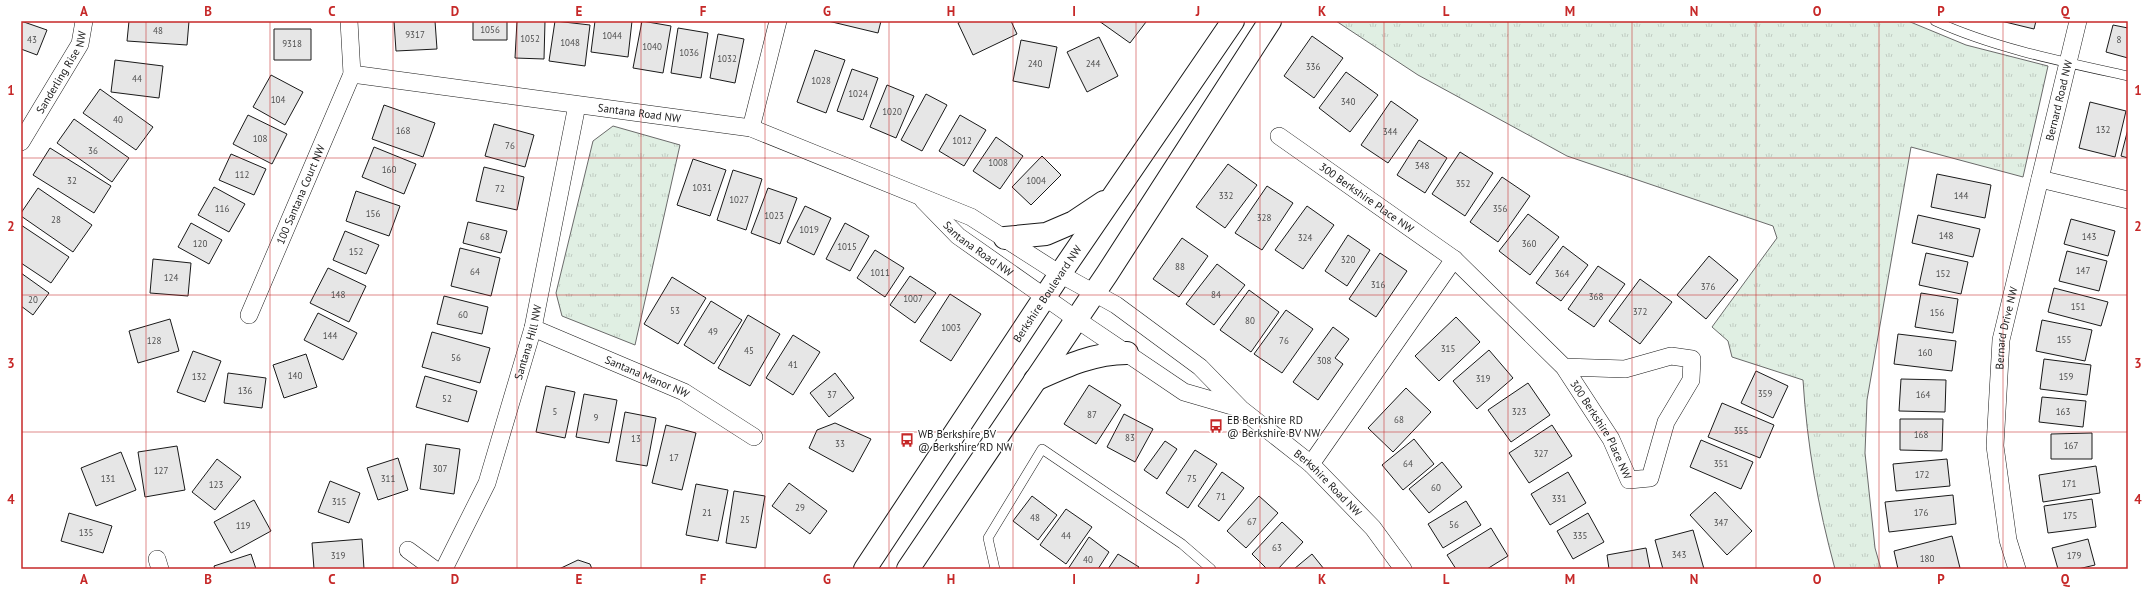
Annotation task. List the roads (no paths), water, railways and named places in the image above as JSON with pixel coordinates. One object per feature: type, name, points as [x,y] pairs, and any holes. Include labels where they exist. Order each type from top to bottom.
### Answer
[{"type":"main road","name":"Berkshire Boulevard NW","points":[[864,569],[1060,274],[1232,21]]},
{"type":"main road","points":[[908,569],[1094,293],[1225,94],[1270,21]]},
{"type":"main road","points":[[1005,238],[1046,234],[1074,222],[1115,194]]},
{"type":"main road","points":[[1035,380],[1079,360],[1110,353],[1127,353]]},
{"type":"street","name":"Sanderling Rise NW","points":[[23,136],[80,44],[84,21]]},
{"type":"street","points":[[349,21],[352,74]]},
{"type":"street","points":[[751,128],[778,21]]},
{"type":"street","name":"Bernard Road NW","points":[[2040,179],[2078,21]]},
{"type":"street","name":"Santana Road NW","points":[[352,74],[751,128],[916,193],[971,217],[1060,274]]},
{"type":"street","name":"100 Santana Court NW","points":[[249,315],[352,74]]},
{"type":"street","name":"Santana Hill NW","points":[[444,569],[487,483],[533,328],[577,105]]},
{"type":"street","name":"300 Berkshire Place NW","points":[[1278,136],[1454,258],[1564,368],[1612,439],[1629,480],[1650,478],[1666,422],[1691,380],[1692,359],[1671,356],[1625,369],[1564,368]]},
{"type":"street","points":[[2040,179],[2128,200]]},
{"type":"street","name":"Bernard Drive NW","points":[[2017,569],[2008,540],[1995,446],[2001,347],[2040,179]]},
{"type":"street","name":"Santana Road NW","points":[[916,193],[958,236],[1045,298]]},
{"type":"street","points":[[1311,464],[1454,258]]},
{"type":"street","name":"Berkshire Road NW","points":[[1060,274],[1116,305],[1200,367],[1241,408],[1311,464],[1373,528],[1403,569]]},
{"type":"street","name":"Berkshire Road NW","points":[[1045,298],[1184,392],[1241,408]]},
{"type":"street","name":"Santana Manor NW","points":[[533,328],[684,392],[754,437]]},
{"type":"street","points":[[408,550],[434,569]]},
{"type":"lane","points":[[1935,21],[1960,33],[2069,63],[2128,76]]},
{"type":"lane","points":[[995,569],[988,538],[1042,449],[1182,544],[1211,569]]},
{"type":"place","name":"EB Berkshire RD @ Berkshire BV NW","points":[[1216,426]]},
{"type":"place","name":"WB Berkshire BV @ Berkshire RD NW","points":[[907,440]]}]
